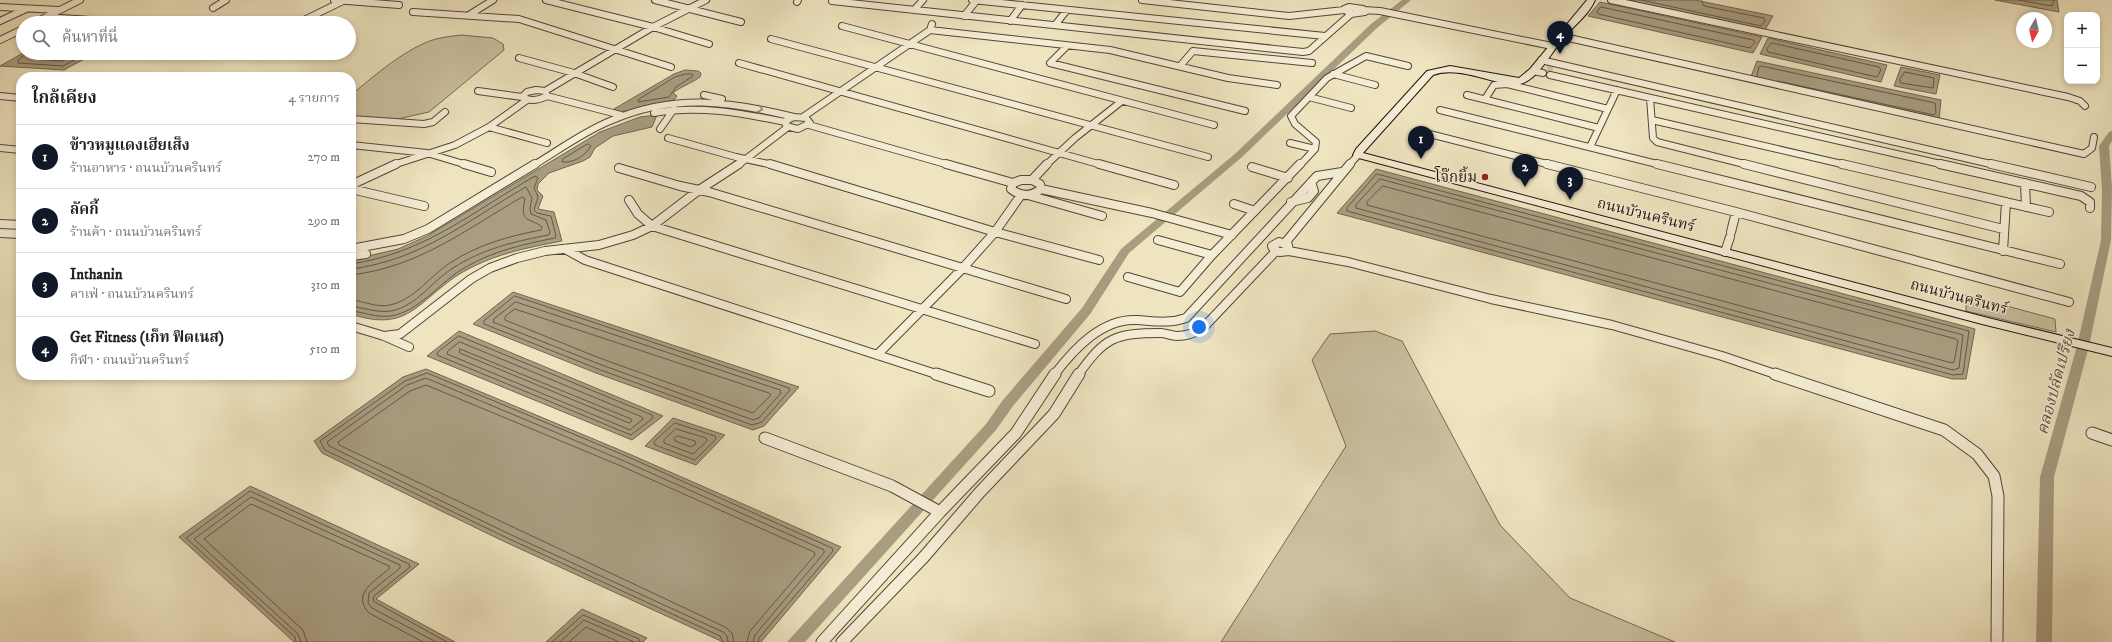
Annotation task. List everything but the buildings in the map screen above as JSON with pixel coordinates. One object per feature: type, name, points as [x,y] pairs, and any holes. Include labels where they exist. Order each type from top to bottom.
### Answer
[{"type":"street","points":[[49,16],[80,0]]},
{"type":"street","points":[[213,8],[226,0]]},
{"type":"street","points":[[334,0],[399,5]]},
{"type":"street","points":[[312,16],[345,0]]},
{"type":"street","points":[[374,3],[382,0]]},
{"type":"street","points":[[469,15],[493,0]]},
{"type":"street","points":[[546,0],[653,27],[708,44]]},
{"type":"street","points":[[655,0],[742,22]]},
{"type":"street","points":[[478,91],[525,99],[544,95],[574,73],[653,27],[706,0]]},
{"type":"street","points":[[914,10],[923,0]]},
{"type":"street","points":[[972,0],[1067,10],[1110,23],[1266,39],[1307,52],[1351,14]]},
{"type":"street","points":[[964,16],[977,0]]},
{"type":"street","points":[[1142,0],[1183,2],[1289,16],[1344,10],[1354,6],[1364,10],[1380,11],[1550,48]]},
{"type":"street","points":[[1543,69],[1550,48],[1589,5],[1591,0]]},
{"type":"street","points":[[1611,0],[2060,95],[2080,100],[2085,106]]},
{"type":"street","points":[[832,1],[1055,25],[1110,23],[1266,39],[1325,36]]},
{"type":"street","points":[[1010,21],[1022,5]]},
{"type":"street","points":[[0,6],[59,10]]},
{"type":"street","points":[[0,22],[27,8]]},
{"type":"street","points":[[1055,25],[1067,10]]},
{"type":"street","points":[[1344,10],[1351,14],[1362,14],[1365,12],[1364,10]]},
{"type":"street","points":[[413,12],[469,15],[529,21],[671,67]]},
{"type":"street","points":[[842,26],[1214,125]]},
{"type":"street","points":[[803,117],[909,45],[931,27],[1067,46],[1110,50],[1228,78],[1277,85]]},
{"type":"street","points":[[0,40],[16,32]]},
{"type":"street","points":[[1560,36],[2084,154],[2092,148],[2094,137]]},
{"type":"street","points":[[771,39],[1208,157]]},
{"type":"street","points":[[1067,46],[1051,60],[1050,63],[1245,112]]},
{"type":"street","points":[[1180,66],[1194,51],[1312,63]]},
{"type":"street","points":[[1128,277],[1180,292],[1212,255],[1315,149],[1316,142],[1295,124],[1291,116],[1309,97],[1333,74],[1362,60],[1366,56],[1408,66]]},
{"type":"street","points":[[519,58],[574,73],[613,87]]},
{"type":"street","points":[[740,63],[1174,185]]},
{"type":"street","points":[[1543,69],[1578,80],[1650,98],[2081,196],[2090,202],[2090,208]]},
{"type":"street","points":[[842,642],[923,558],[980,492],[1054,414],[1071,385],[1095,351],[1115,337],[1126,335],[1163,334],[1176,336],[1192,334],[1203,328],[1276,251],[1283,252],[1342,172],[1358,155],[1359,151],[1430,73],[1436,70],[1460,70],[1509,81],[1521,81],[1543,69],[2091,187]]},
{"type":"street","points":[[1333,74],[1375,85]]},
{"type":"street","points":[[1485,99],[1494,85],[1507,84],[1608,109]]},
{"type":"street","points":[[1590,147],[1617,90]]},
{"type":"street","points":[[544,95],[621,119]]},
{"type":"street","points":[[544,95],[612,119],[630,119],[675,107]]},
{"type":"street","points":[[1467,95],[1599,128]]},
{"type":"street","points":[[0,96],[16,98]]},
{"type":"street","points":[[1309,97],[1351,108]]},
{"type":"street","points":[[1650,98],[1654,138],[1657,142],[2003,229]]},
{"type":"street","points":[[356,183],[387,167],[428,153],[455,146],[489,127],[525,99]]},
{"type":"street","points":[[1032,180],[1058,152],[1089,125],[1122,101]]},
{"type":"street","points":[[356,248],[404,240],[428,229],[621,119],[703,102],[742,105],[794,117],[803,117],[810,121],[809,125]]},
{"type":"street","points":[[703,102],[799,129],[809,125],[1013,183],[1021,180],[1032,180],[1040,184],[1041,189]]},
{"type":"street","points":[[660,129],[666,118],[675,107]]},
{"type":"street","points":[[1440,110],[2060,264]]},
{"type":"street","points":[[356,119],[424,124],[433,122],[445,112]]},
{"type":"street","points":[[384,336],[400,334],[471,279],[490,268],[517,258],[565,249],[600,245],[652,226],[699,190],[747,159],[794,117]]},
{"type":"street","points":[[356,255],[402,246],[427,236],[612,119]]},
{"type":"street","points":[[1652,120],[2049,212]]},
{"type":"street","points":[[489,127],[548,143]]},
{"type":"street","points":[[1418,131],[1736,212],[2069,302]]},
{"type":"street","points":[[668,138],[747,159],[995,232],[1099,260]]},
{"type":"street","points":[[1290,143],[1315,149]]},
{"type":"street","points":[[356,146],[428,153],[491,172]]},
{"type":"street","points":[[0,148],[16,150]]},
{"type":"street","name":"ถนนบัวนครินทร์","points":[[1358,155],[1444,180],[2112,352]]},
{"type":"street","points":[[1252,167],[1288,178]]},
{"type":"street","points":[[619,168],[699,190],[1066,299]]},
{"type":"street","points":[[822,642],[936,510],[1028,420],[1048,382],[1089,338],[1120,321],[1142,320],[1169,322],[1180,321],[1186,318],[1291,202],[1308,198],[1314,191],[1310,182],[1317,176],[1342,172]]},
{"type":"street","points":[[1013,183],[1011,189],[1025,195],[1102,216]]},
{"type":"street","points":[[2025,183],[2026,207]]},
{"type":"street","points":[[877,355],[962,269],[1025,195],[1037,193],[1041,189]]},
{"type":"street","points":[[1041,189],[1152,213],[1232,235]]},
{"type":"street","points":[[356,190],[424,206]]},
{"type":"street","points":[[629,200],[638,214],[652,226],[1035,344]]},
{"type":"street","points":[[2003,251],[2003,229],[2006,202]]},
{"type":"street","points":[[1234,204],[1256,211]]},
{"type":"street","points":[[1725,252],[1736,212]]},
{"type":"street","points":[[0,224],[16,226]]},
{"type":"street","points":[[0,232],[16,234]]},
{"type":"street","points":[[1158,240],[1212,255]]},
{"type":"street","points":[[1287,247],[1491,299],[1620,327],[1722,356],[1944,430],[1977,454],[1994,476],[1998,496],[1997,642]]},
{"type":"street","points":[[565,249],[585,260],[989,391]]},
{"type":"street","points":[[356,328],[384,336],[409,347]]},
{"type":"street","points":[[2092,433],[2112,440]]},
{"type":"street","points":[[764,438],[892,486],[936,510]]},
{"type":"shaded area","points":[[461,35],[493,38],[503,44],[504,50],[429,112],[384,122],[356,118],[356,91],[402,55],[414,48],[439,38]]},
{"type":"shaded area","points":[[1966,295],[2055,319],[2056,332],[1966,311]]},
{"type":"shaded area","points":[[1375,331],[1402,341],[1500,525],[1570,598],[1675,642],[1221,642],[1346,446],[1312,360],[1330,334]]},
{"type":"water","points":[[1622,0],[1695,0],[1773,16],[1765,30]]},
{"type":"water","points":[[1995,0],[2057,0],[2059,12]]},
{"type":"water","points":[[1600,2],[1762,37],[1753,53],[1588,16]]},
{"type":"water","points":[[1768,38],[1887,65],[1881,82],[1760,54]]},
{"type":"water","points":[[16,57],[16,60],[82,60],[64,70],[0,66]]},
{"type":"water","points":[[1757,61],[1941,100],[1939,120],[1750,79]]},
{"type":"water","points":[[1901,67],[1940,75],[1936,94],[1894,86]]},
{"type":"water","points":[[685,70],[698,71],[701,73],[700,77],[673,93],[677,96],[674,100],[621,112],[614,109],[674,74]]},
{"type":"water","points":[[657,115],[652,127],[613,136],[595,148],[590,157],[549,173],[538,184],[537,190],[543,196],[538,209],[554,212],[562,241],[508,253],[470,268],[444,285],[410,312],[399,317],[386,320],[370,319],[356,315],[356,259],[398,249],[427,236],[600,132],[640,117]]},
{"type":"water","points":[[1376,169],[1975,329],[1966,379],[1952,379],[1337,213]]},
{"type":"water","points":[[513,292],[799,387],[764,426],[753,430],[596,373],[473,324]]},
{"type":"water","points":[[459,331],[663,416],[632,440],[427,356]]},
{"type":"water","points":[[426,369],[627,453],[841,547],[761,642],[723,642],[503,541],[322,453],[314,441],[403,377]]},
{"type":"water","points":[[673,418],[725,435],[696,465],[645,446]]},
{"type":"water","points":[[250,486],[419,564],[376,599],[455,642],[294,642],[179,537]]},
{"type":"water","points":[[582,609],[647,638],[643,642],[546,642]]},
{"type":"waterway","points":[[795,642],[991,427],[1008,403],[1087,310],[1125,251],[1239,155],[1374,26],[1407,0]]},
{"type":"waterway","name":"คลองปลัดเปรียง","points":[[2044,642],[2047,477],[2083,346],[2106,240],[2107,190],[2104,146],[2112,134]]},
{"type":"tunnel","points":[[1547,68],[1553,69]]},
{"type":"place","name":"Get Fitness (เก็ท ฟิตเนส)","points":[[1560,54]]},
{"type":"place","name":"ข้าวหมูแดงเฮียเส็ง","points":[[1421,159]]},
{"type":"place","name":"โจ๊กยิ้ม","points":[[1485,177]]},
{"type":"place","name":"ลัคกี้","points":[[1525,187]]},
{"type":"place","name":"Inthanin","points":[[1570,200]]}]
